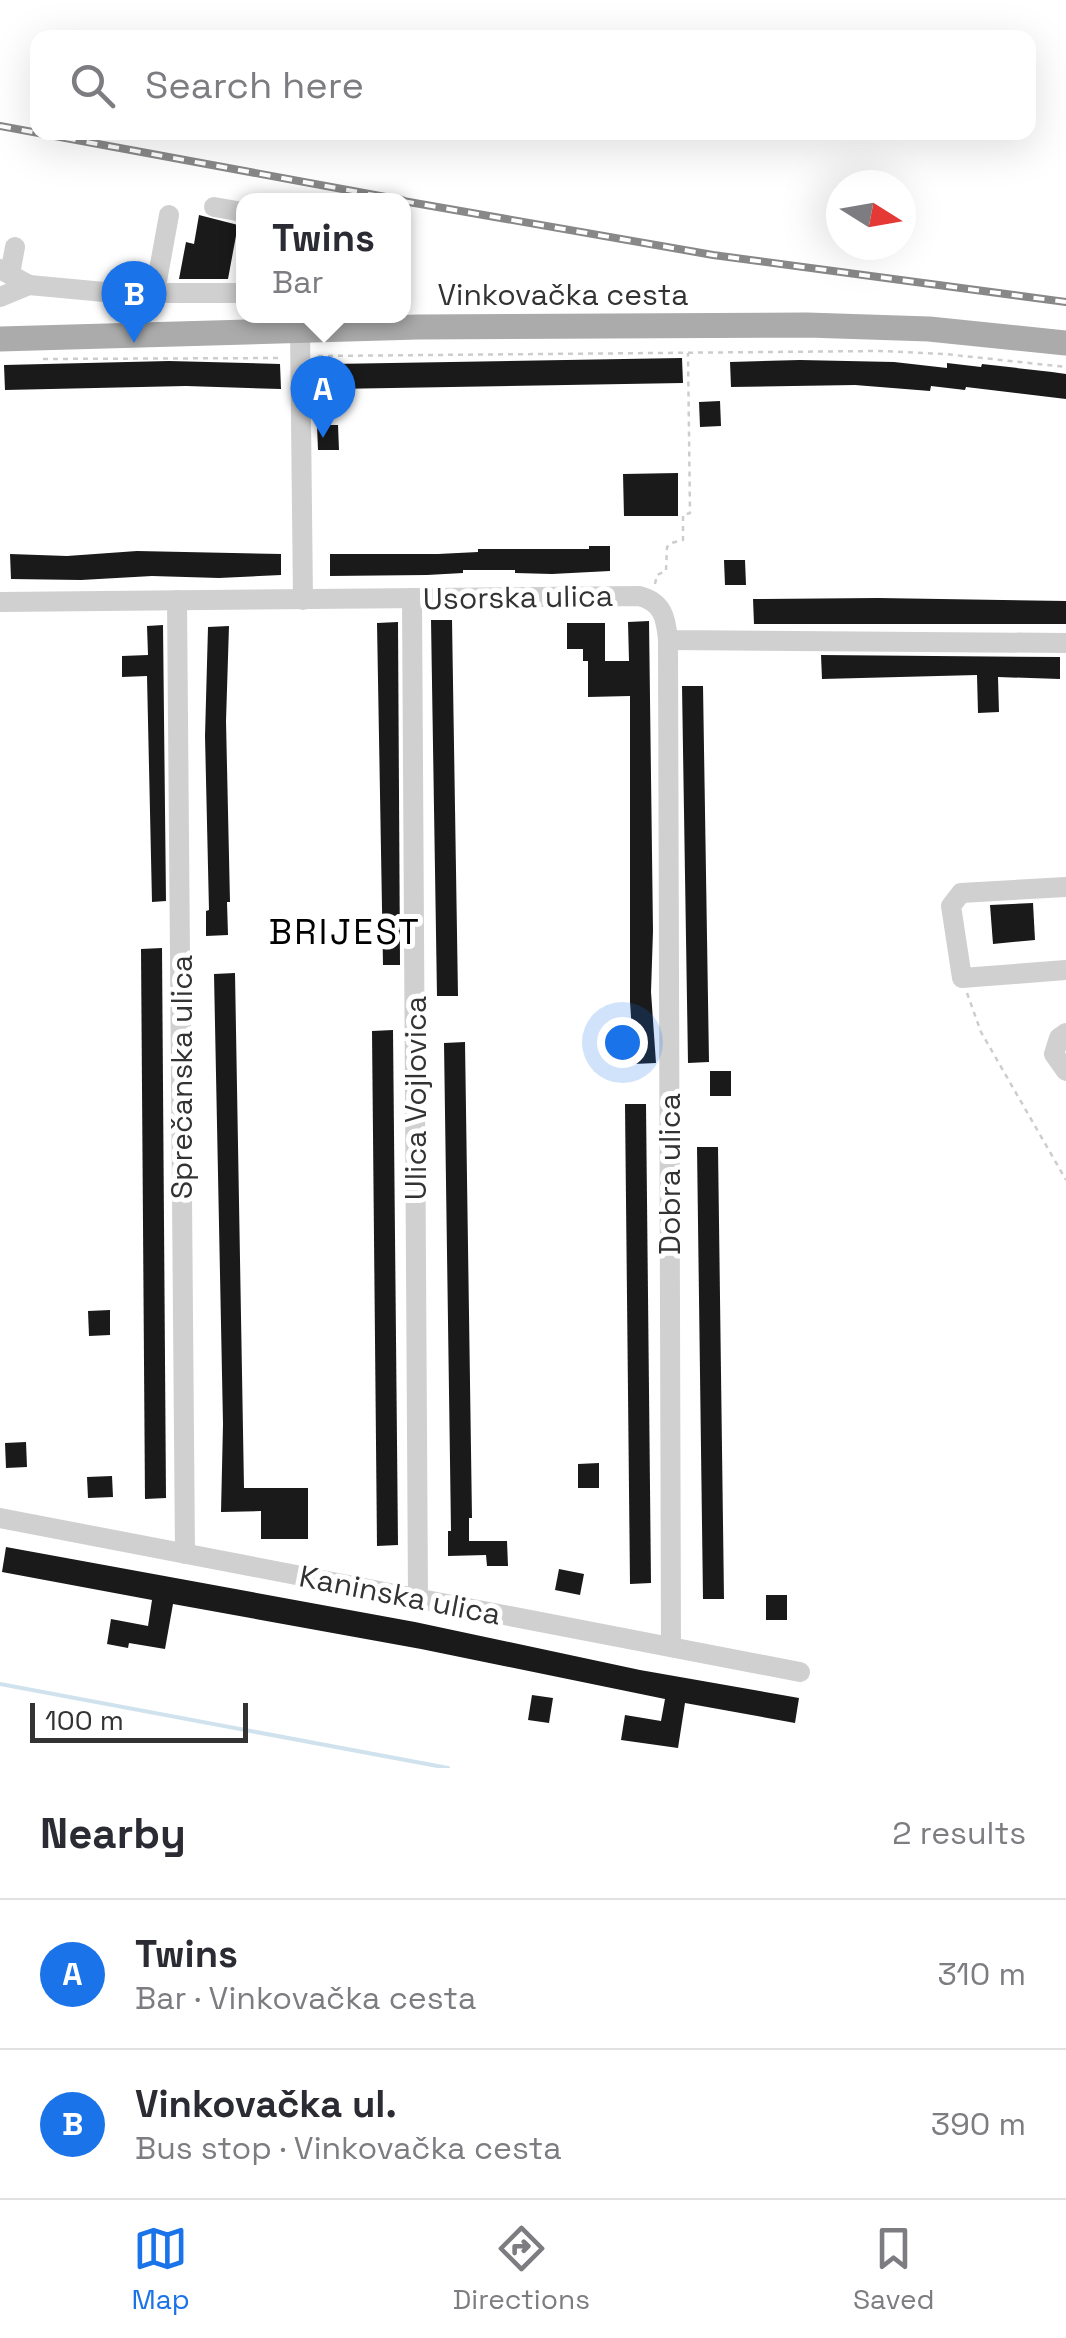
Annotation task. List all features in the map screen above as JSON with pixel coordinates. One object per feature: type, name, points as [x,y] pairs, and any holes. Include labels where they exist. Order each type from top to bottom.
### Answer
[{"type":"main road","name":"Vinkovačka cesta","points":[[0,339],[300,330],[824,325],[929,329],[1066,343]]},
{"type":"street","points":[[214,207],[236,211]]},
{"type":"street","points":[[154,292],[169,215]]},
{"type":"street","points":[[14,247],[5,272],[30,285],[70,291],[236,293]]},
{"type":"street","points":[[0,296],[30,285]]},
{"type":"street","points":[[300,330],[303,600]]},
{"type":"street","name":"Usorska ulica","points":[[0,602],[617,596],[656,602],[666,618],[668,640]]},
{"type":"street","name":"Ulica Vojlovica","points":[[412,598],[418,1598]]},
{"type":"street","name":"Sprečanska ulica","points":[[177,600],[185,1554]]},
{"type":"street","points":[[668,640],[1066,643]]},
{"type":"street","name":"Dobra ulica","points":[[668,640],[671,1647]]},
{"type":"street","points":[[1066,887],[961,893],[951,906],[962,978],[1066,970]]},
{"type":"street","points":[[1066,1033],[1059,1038],[1054,1054],[1066,1071]]},
{"type":"street","name":"Kaninska ulica","points":[[0,1518],[800,1672]]},
{"type":"path","points":[[42,359],[880,350],[1066,367]]},
{"type":"path","points":[[649,598],[657,575],[666,570],[667,548],[670,543],[683,540],[684,515],[690,513],[688,352]]},
{"type":"path","points":[[962,978],[981,1032],[1066,1180]]},
{"type":"building","points":[[199,215],[236,224],[228,279],[179,279],[186,242],[194,244]]},
{"type":"building","points":[[682,358],[683,383],[333,389],[332,364]]},
{"type":"building","points":[[169,361],[280,364],[281,389],[186,386],[5,390],[4,365]]},
{"type":"building","points":[[730,362],[894,362],[947,368],[947,363],[981,367],[982,364],[1066,374],[1066,399],[966,387],[965,390],[931,386],[930,391],[855,385],[731,387]]},
{"type":"building","points":[[720,401],[721,426],[700,427],[699,402]]},
{"type":"building","points":[[317,425],[338,425],[339,450],[318,450]]},
{"type":"building","points":[[678,473],[678,516],[624,516],[623,474]]},
{"type":"building","points":[[610,546],[610,571],[552,574],[463,570],[427,575],[330,576],[330,554],[438,554]]},
{"type":"building","points":[[137,551],[281,554],[281,575],[11,579],[10,554],[67,556]]},
{"type":"building","points":[[724,560],[745,560],[746,585],[725,585]]},
{"type":"building","points":[[753,599],[1066,601],[1066,624],[754,624]]},
{"type":"building","points":[[431,620],[452,620],[458,996],[437,996]]},
{"type":"building","points":[[649,621],[651,992],[656,1063],[634,1064],[630,1002],[630,696],[588,697],[588,661],[583,661],[583,649],[567,649],[567,623],[605,623],[605,661],[629,661],[628,622]]},
{"type":"building","points":[[398,622],[400,965],[383,965],[377,623]]},
{"type":"building","points":[[163,625],[166,901],[152,902],[147,676],[122,677],[122,656],[148,655],[147,626]]},
{"type":"building","points":[[229,626],[228,935],[206,936],[208,627]]},
{"type":"building","points":[[821,655],[1060,657],[1060,679],[998,677],[999,712],[978,713],[977,675],[822,679]]},
{"type":"building","points":[[682,686],[703,686],[709,1062],[688,1063]]},
{"type":"building","points":[[1033,903],[1035,940],[993,944],[990,905]]},
{"type":"building","points":[[162,948],[166,1498],[145,1499],[141,949]]},
{"type":"building","points":[[235,973],[244,1488],[308,1488],[308,1539],[261,1539],[261,1511],[221,1512],[223,1424],[214,974]]},
{"type":"building","points":[[393,1030],[398,1545],[377,1546],[372,1031]]},
{"type":"building","points":[[465,1042],[472,1518],[469,1541],[507,1541],[508,1566],[487,1566],[486,1555],[448,1556],[451,1531],[444,1043]]},
{"type":"building","points":[[710,1071],[731,1071],[731,1096],[710,1096]]},
{"type":"building","points":[[625,1104],[646,1104],[651,1583],[630,1584]]},
{"type":"building","points":[[697,1147],[718,1147],[724,1599],[703,1599]]},
{"type":"building","points":[[110,1310],[110,1335],[89,1336],[88,1311]]},
{"type":"building","points":[[26,1442],[27,1467],[6,1468],[5,1443]]},
{"type":"building","points":[[599,1463],[599,1488],[578,1488],[578,1464]]},
{"type":"building","points":[[112,1476],[113,1497],[88,1498],[87,1477]]},
{"type":"building","points":[[6,1547],[799,1698],[795,1723],[685,1703],[678,1748],[621,1740],[625,1715],[661,1721],[665,1699],[173,1604],[165,1649],[107,1644],[111,1619],[148,1626],[152,1600],[2,1572]]},
{"type":"building","points":[[559,1569],[584,1574],[580,1595],[555,1590]]},
{"type":"building","points":[[766,1595],[787,1595],[787,1620],[766,1620]]},
{"type":"building","points":[[532,1695],[553,1698],[549,1723],[528,1720]]},
{"type":"waterway","points":[[0,1684],[448,1768]]},
{"type":"railway","points":[[0,126],[30,132]]},
{"type":"railway","points":[[76,140],[364,193]]},
{"type":"railway","points":[[411,202],[713,255],[1066,302]]},
{"type":"place","name":"Vinkovačka ul.","points":[[134,343]]},
{"type":"place","name":"Twins","points":[[323,438]]},
{"type":"district","name":"BRIJEST","points":[[345,932]]}]
